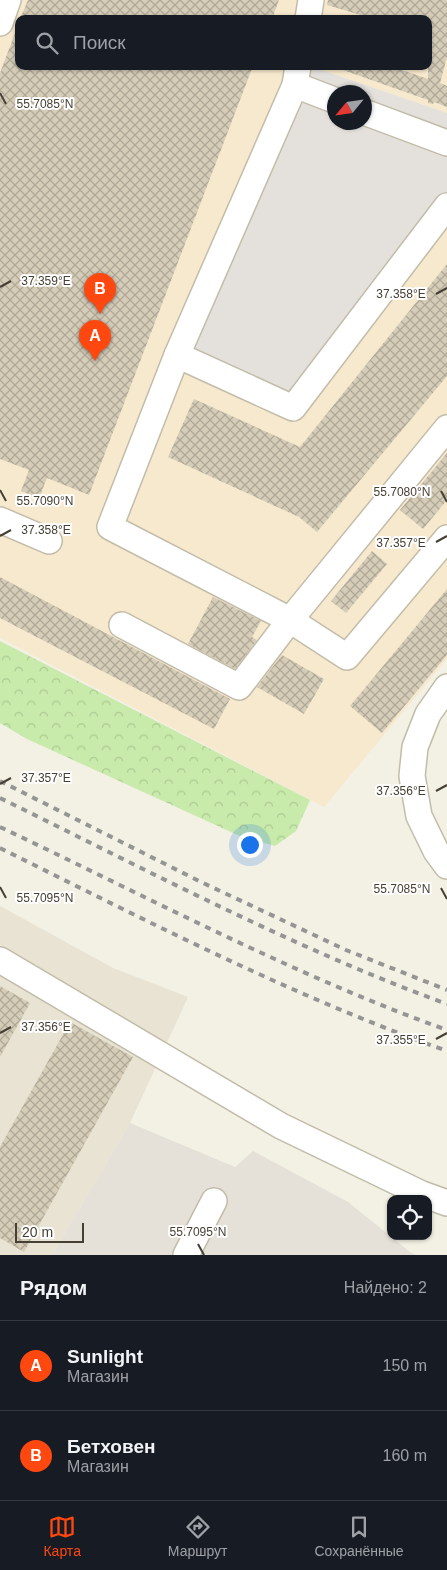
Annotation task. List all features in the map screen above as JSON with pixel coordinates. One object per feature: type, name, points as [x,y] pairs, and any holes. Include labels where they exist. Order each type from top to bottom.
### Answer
[{"type":"street","points":[[0,23],[8,0]]},
{"type":"street","points":[[309,15],[311,0]]},
{"type":"street","points":[[327,96],[296,76],[177,355],[110,527],[290,620],[347,658],[447,538]]},
{"type":"street","points":[[372,115],[447,143]]},
{"type":"street","points":[[177,355],[293,408],[447,206]]},
{"type":"street","points":[[122,625],[239,687],[290,620],[447,428]]},
{"type":"street","points":[[0,520],[49,541]]},
{"type":"street","points":[[447,689],[428,714],[415,747],[412,776],[419,816],[436,850],[447,866]]},
{"type":"street","points":[[0,960],[281,1126],[422,1194],[447,1203]]},
{"type":"street","points":[[186,1255],[214,1201]]},
{"type":"shaded area","points":[[0,0],[447,0],[447,659],[324,807],[0,638]]},
{"type":"shaded area","points":[[308,70],[322,70],[365,85],[327,85],[327,130],[372,130],[372,87],[447,113],[447,224],[294,414],[179,360]]},
{"type":"shaded area","points":[[0,906],[113,968],[188,997],[130,1123],[52,1255],[0,1255]]},
{"type":"shaded area","points":[[130,1123],[235,1167],[253,1151],[348,1202],[387,1233],[387,1240],[395,1240],[416,1255],[52,1255]]},
{"type":"green space","points":[[0,641],[310,800],[296,831],[275,846],[242,837],[27,739],[0,723]]},
{"type":"building","points":[[28,0],[279,0],[273,15],[22,15]]},
{"type":"building","points":[[328,0],[447,0],[447,57],[440,83],[447,86],[447,107],[434,102],[433,104],[428,103],[428,100],[343,70],[402,70],[428,79],[428,70],[432,70],[432,15],[361,15],[327,5]]},
{"type":"building","points":[[15,33],[15,70],[251,70],[89,495],[47,478],[39,498],[21,491],[29,470],[0,459],[0,73]]},
{"type":"building","points":[[447,264],[447,376],[317,532],[299,517],[168,457],[194,399],[300,447]]},
{"type":"building","points":[[447,453],[447,500],[423,529],[400,510]]},
{"type":"building","points":[[372,551],[387,564],[346,613],[331,601]]},
{"type":"building","points":[[0,577],[230,699],[214,729],[0,618]]},
{"type":"building","points":[[447,589],[447,655],[382,733],[350,706]]},
{"type":"building","points":[[213,597],[261,621],[252,637],[257,640],[235,669],[188,644]]},
{"type":"building","points":[[282,655],[324,679],[304,714],[257,687]]},
{"type":"building","points":[[0,986],[30,1003],[0,1057]]},
{"type":"building","points":[[70,1022],[133,1057],[24,1252],[0,1238],[0,1147]]},
{"type":"railway","points":[[0,781],[201,882],[346,950],[447,990]]},
{"type":"railway","points":[[0,798],[277,933],[390,982],[447,1004]]},
{"type":"railway","points":[[0,827],[277,960],[333,985],[447,1030]]},
{"type":"railway","points":[[0,848],[165,930],[276,982],[447,1051]]},
{"type":"place","name":"Бетховен","points":[[100,314]]},
{"type":"place","name":"Sunlight","points":[[95,361]]}]
